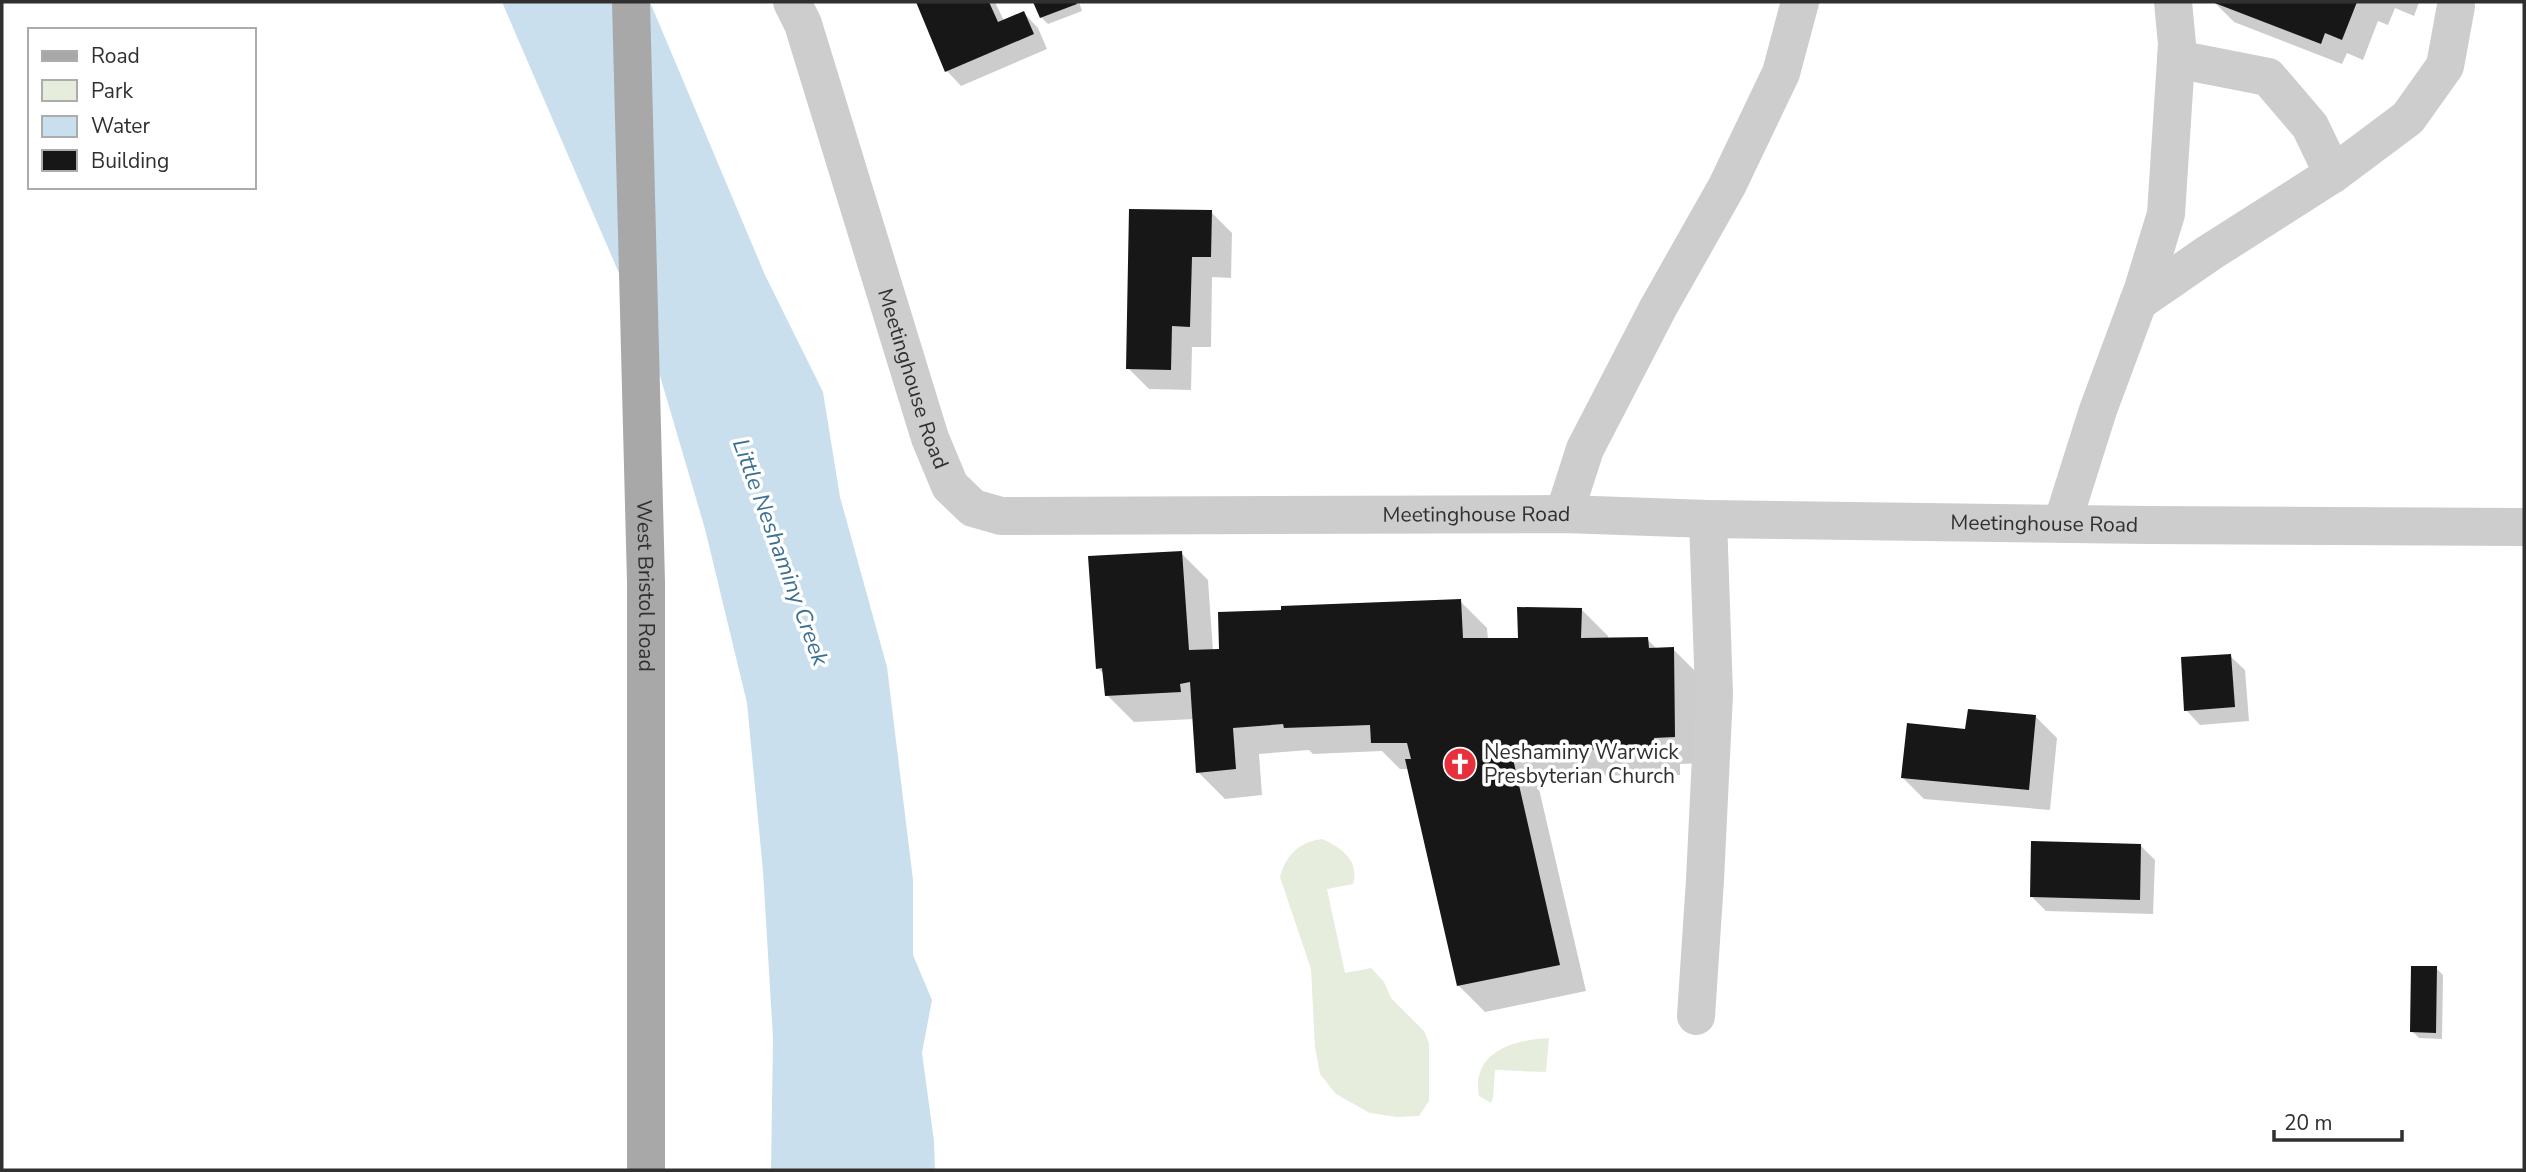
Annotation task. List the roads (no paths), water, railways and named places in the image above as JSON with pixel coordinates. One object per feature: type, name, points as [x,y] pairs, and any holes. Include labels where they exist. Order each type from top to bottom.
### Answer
[{"type":"main road","name":"West Bristol Road","points":[[631,2],[646,582],[646,1170]]},
{"type":"street","name":"Meetinghouse Road","points":[[792,2],[803,24],[930,438],[950,485],[973,508],[1010,517],[1564,514],[1708,519],[2062,524],[2524,527]]},
{"type":"street","points":[[1564,514],[1585,449],[1658,308],[1727,186],[1781,73],[1800,2]]},
{"type":"street","points":[[2062,524],[2098,410],[2138,302],[2166,214],[2176,59],[2173,2]]},
{"type":"street","points":[[2138,302],[2333,174],[2408,118],[2445,66],[2456,6]]},
{"type":"street","points":[[2176,59],[2268,77],[2310,126],[2333,174]]},
{"type":"street","points":[[1696,1017],[1714,694],[1708,519]]},
{"type":"water","name":"Little Neshaminy Creek","points":[[502,2],[650,2],[765,275],[823,392],[840,497],[887,667],[913,880],[913,955],[932,1000],[922,1053],[934,1141],[935,1170],[771,1170],[773,1038],[763,871],[747,703],[705,529],[653,352]]},
{"type":"place","name":"Neshaminy Warwick Presbyterian Church","points":[[1460,764]]}]
